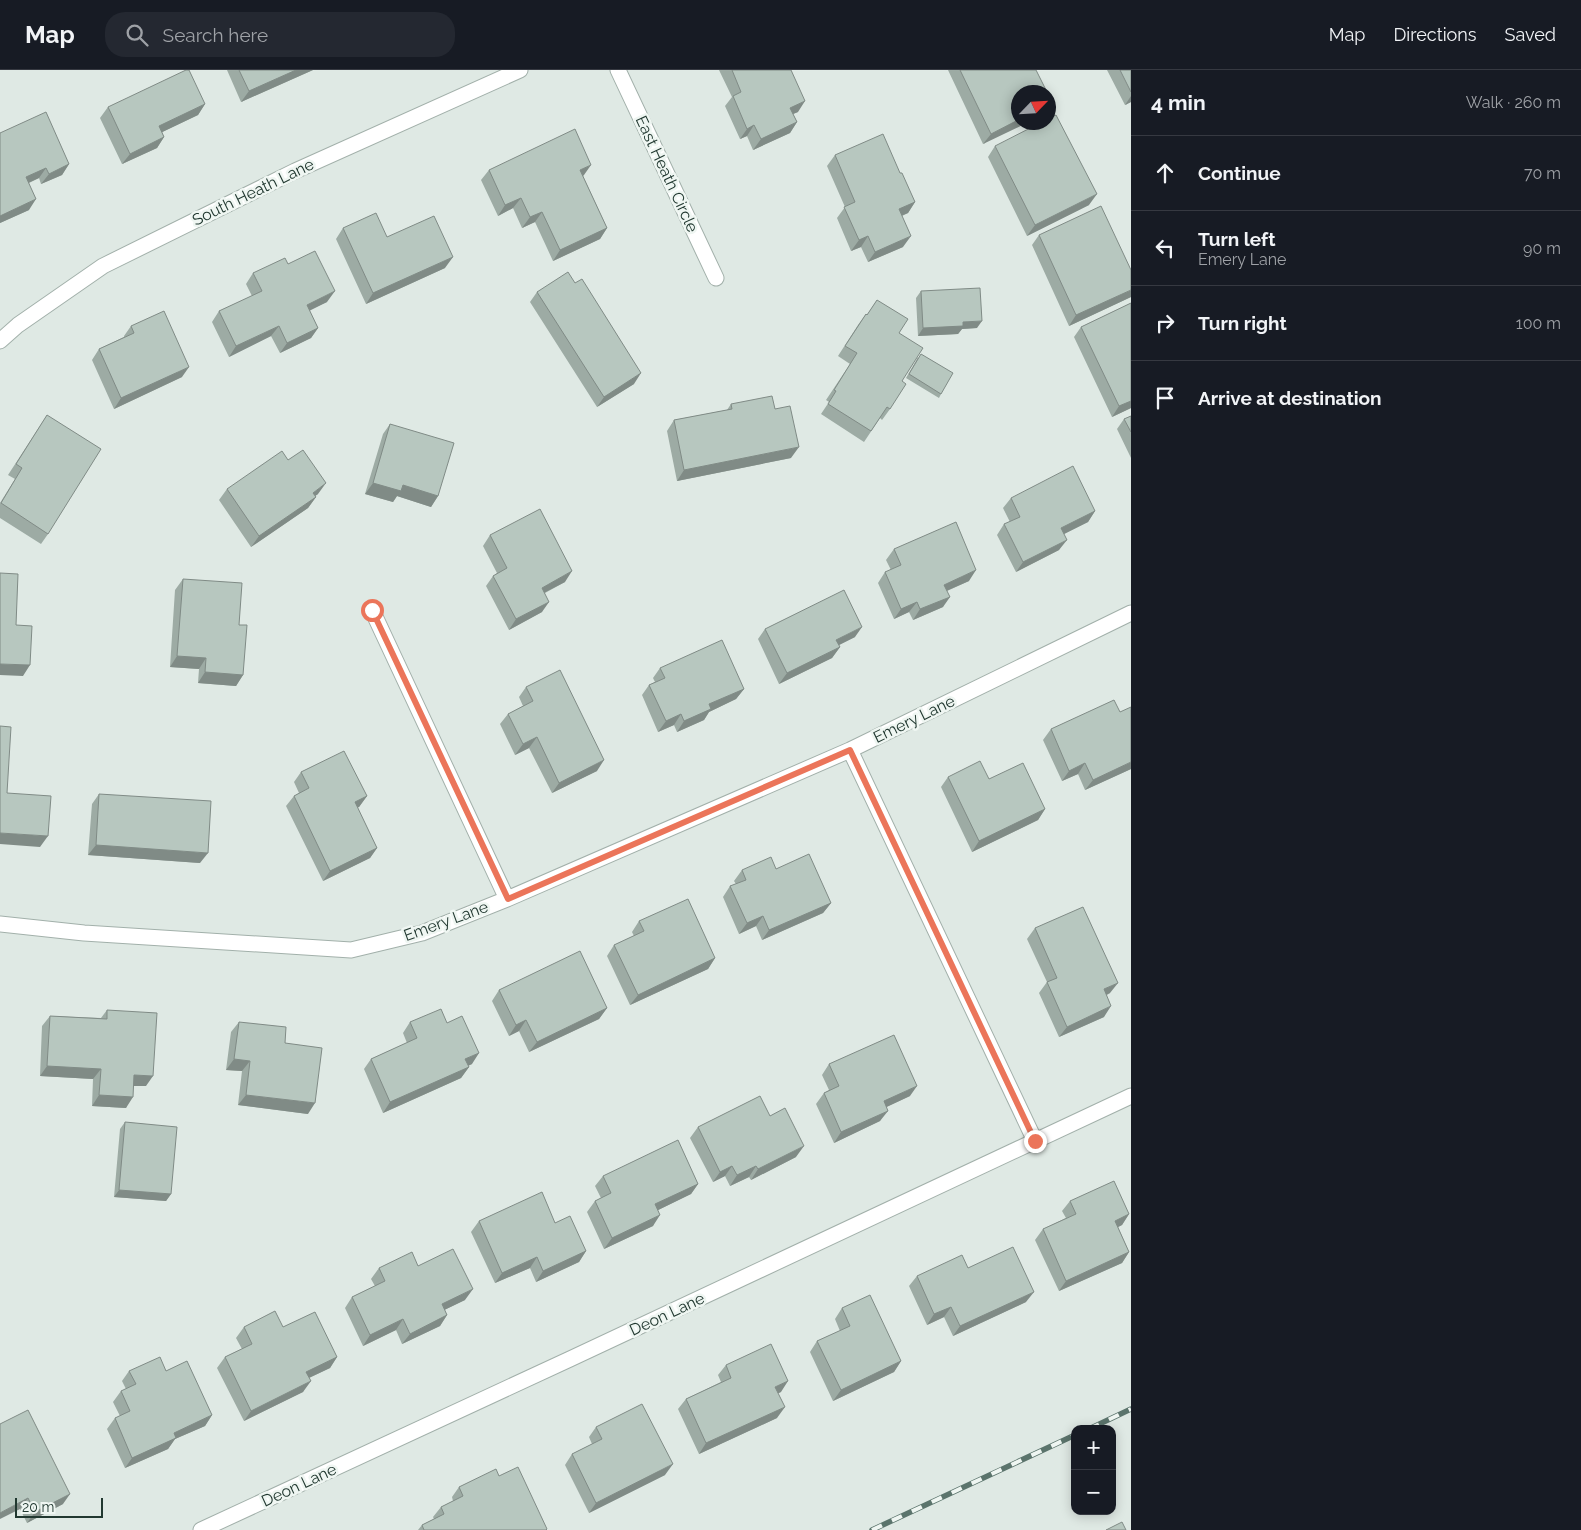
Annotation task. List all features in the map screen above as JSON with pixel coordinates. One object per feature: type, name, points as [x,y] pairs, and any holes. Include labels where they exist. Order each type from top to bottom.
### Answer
[{"type":"street","name":"South Heath Lane","points":[[0,341],[18,325],[103,266],[295,171],[520,70]]},
{"type":"street","name":"East Heath Circle","points":[[618,70],[716,278]]},
{"type":"street","points":[[372,610],[508,899]]},
{"type":"street","name":"Emery Lane","points":[[0,924],[84,933],[350,950],[422,933],[508,899],[850,750],[1131,614]]},
{"type":"street","points":[[850,750],[1035,1141]]},
{"type":"street","name":"Deon Lane","points":[[202,1530],[570,1360],[1131,1096]]},
{"type":"building","points":[[189,70],[205,104],[159,126],[164,137],[130,154],[108,107]]},
{"type":"building","points":[[239,70],[296,70],[249,91]]},
{"type":"building","points":[[732,70],[791,70],[805,101],[790,108],[797,122],[761,139],[754,125],[747,129],[733,96],[741,92]]},
{"type":"building","points":[[960,70],[1036,70],[1044,85],[1011,85],[1011,124],[991,134]]},
{"type":"building","points":[[1120,70],[1131,70],[1131,92]]},
{"type":"building","points":[[46,112],[69,164],[49,174],[46,168],[26,177],[36,199],[0,216],[0,133]]},
{"type":"building","points":[[1056,115],[1097,194],[1035,225],[995,146],[1026,130],[1056,130]]},
{"type":"building","points":[[575,129],[591,165],[580,170],[607,228],[560,250],[542,212],[530,217],[521,198],[505,205],[489,170]]},
{"type":"building","points":[[883,134],[915,202],[899,209],[911,236],[875,252],[868,236],[859,240],[844,207],[855,202],[835,155]]},
{"type":"building","points":[[1101,206],[1131,270],[1131,290],[1076,315],[1039,235]]},
{"type":"building","points":[[376,213],[387,237],[434,216],[453,257],[373,293],[343,228]]},
{"type":"building","points":[[315,251],[335,291],[307,305],[318,328],[287,343],[279,326],[236,346],[219,311],[262,291],[253,273],[285,258],[288,264]]},
{"type":"building","points":[[568,272],[575,283],[582,279],[641,373],[604,397],[537,292]]},
{"type":"building","points":[[980,288],[982,321],[963,322],[963,326],[923,328],[921,291]]},
{"type":"building","points":[[877,300],[908,319],[899,333],[923,348],[902,381],[906,384],[890,409],[887,407],[871,431],[828,404],[836,391],[834,390],[857,353],[845,346]]},
{"type":"building","points":[[1131,303],[1131,401],[1119,406],[1081,327]]},
{"type":"building","points":[[164,311],[189,367],[121,398],[99,349],[134,333],[131,326]]},
{"type":"building","points":[[921,354],[953,373],[941,394],[909,374]]},
{"type":"building","points":[[772,396],[775,409],[790,406],[799,447],[684,470],[674,420],[732,409],[731,404]]},
{"type":"building","points":[[47,415],[101,449],[48,534],[1,503],[22,468],[16,464]]},
{"type":"building","points":[[1131,416],[1131,432],[1124,419]]},
{"type":"building","points":[[390,424],[454,443],[438,496],[403,485],[401,491],[373,483]]},
{"type":"building","points":[[303,450],[326,483],[313,493],[316,497],[259,536],[227,489],[282,451],[288,460]]},
{"type":"building","points":[[1073,466],[1095,511],[1061,528],[1067,540],[1023,562],[1004,524],[1020,517],[1011,498]]},
{"type":"building","points":[[540,509],[572,571],[542,588],[549,602],[516,619],[493,576],[507,568],[490,535]]},
{"type":"building","points":[[956,522],[976,570],[944,585],[950,597],[920,609],[917,602],[901,609],[885,572],[901,565],[894,549]]},
{"type":"building","points":[[0,573],[18,574],[16,625],[32,626],[30,665],[0,664]]},
{"type":"building","points":[[183,579],[242,583],[239,625],[247,625],[243,675],[205,672],[206,658],[177,656]]},
{"type":"building","points":[[844,590],[862,627],[836,640],[840,647],[787,673],[765,629]]},
{"type":"building","points":[[722,640],[744,689],[709,704],[711,709],[684,721],[681,714],[666,721],[649,685],[665,678],[660,668]]},
{"type":"building","points":[[560,670],[604,760],[559,783],[537,737],[523,744],[508,714],[533,701],[526,687]]},
{"type":"building","points":[[1114,700],[1120,712],[1131,707],[1131,762],[1093,780],[1085,763],[1069,771],[1051,729]]},
{"type":"building","points":[[0,726],[11,727],[7,793],[51,796],[48,836],[0,833]]},
{"type":"building","points":[[344,751],[367,796],[355,802],[377,848],[330,871],[294,796],[309,788],[301,772]]},
{"type":"building","points":[[980,761],[989,779],[1023,763],[1045,809],[979,841],[948,777]]},
{"type":"building","points":[[99,794],[211,801],[208,853],[96,845]]},
{"type":"building","points":[[809,854],[831,903],[769,930],[763,916],[747,923],[730,886],[746,880],[742,870],[771,857],[776,869]]},
{"type":"building","points":[[688,899],[715,958],[638,995],[614,945],[644,931],[639,921]]},
{"type":"building","points":[[1083,907],[1118,983],[1104,989],[1111,1006],[1067,1027],[1047,982],[1057,978],[1035,928]]},
{"type":"building","points":[[580,951],[607,1008],[537,1042],[526,1020],[516,1025],[499,990]]},
{"type":"building","points":[[441,1009],[447,1023],[462,1016],[479,1053],[465,1059],[469,1067],[390,1102],[371,1059],[417,1038],[410,1022]]},
{"type":"building","points":[[107,1010],[157,1013],[153,1076],[134,1075],[133,1097],[99,1095],[101,1069],[47,1066],[50,1016],[107,1019]]},
{"type":"building","points":[[239,1022],[286,1027],[285,1043],[322,1048],[315,1103],[246,1095],[250,1061],[234,1059]]},
{"type":"building","points":[[894,1035],[917,1086],[884,1101],[888,1111],[841,1132],[824,1093],[839,1086],[829,1064]]},
{"type":"building","points":[[760,1096],[770,1116],[785,1108],[804,1146],[758,1169],[756,1166],[737,1175],[732,1166],[720,1172],[698,1127]]},
{"type":"building","points":[[125,1122],[177,1127],[171,1194],[119,1190]]},
{"type":"building","points":[[678,1140],[698,1184],[655,1204],[660,1215],[612,1238],[595,1201],[611,1193],[603,1176]]},
{"type":"building","points":[[1114,1181],[1129,1214],[1115,1221],[1129,1252],[1066,1281],[1043,1229],[1076,1214],[1070,1201]]},
{"type":"building","points":[[542,1192],[555,1223],[570,1216],[586,1251],[543,1271],[537,1257],[502,1273],[479,1221]]},
{"type":"building","points":[[1013,1247],[1034,1292],[960,1326],[951,1307],[934,1314],[917,1276],[962,1255],[968,1268]]},
{"type":"building","points":[[453,1249],[473,1289],[442,1304],[447,1315],[410,1334],[403,1319],[370,1335],[352,1297],[385,1281],[379,1268],[412,1252],[418,1266]]},
{"type":"building","points":[[870,1295],[901,1361],[841,1390],[817,1341],[850,1326],[842,1308]]},
{"type":"building","points":[[275,1311],[283,1327],[315,1312],[337,1357],[306,1372],[311,1381],[251,1411],[225,1357],[252,1344],[244,1327]]},
{"type":"building","points":[[771,1344],[788,1381],[775,1387],[785,1407],[706,1443],[686,1399],[731,1378],[726,1365]]},
{"type":"building","points":[[160,1357],[166,1371],[187,1361],[212,1415],[174,1433],[176,1438],[132,1458],[115,1418],[130,1411],[121,1391],[136,1384],[129,1371]]},
{"type":"building","points":[[642,1404],[673,1464],[596,1503],[572,1454],[602,1439],[596,1427]]},
{"type":"building","points":[[28,1410],[70,1494],[35,1512],[28,1498],[0,1513],[0,1424]]},
{"type":"building","points":[[518,1467],[546,1530],[424,1530],[422,1525],[444,1514],[441,1507],[463,1496],[459,1487],[496,1469],[499,1476]]},
{"type":"building","points":[[1122,1522],[1126,1530],[1106,1530]]},
{"type":"railway","points":[[1097,1425],[1131,1409]]},
{"type":"railway","points":[[872,1530],[1071,1437]]},
{"type":"route","points":[[372,610],[508,899],[850,750],[1035,1141]]}]
